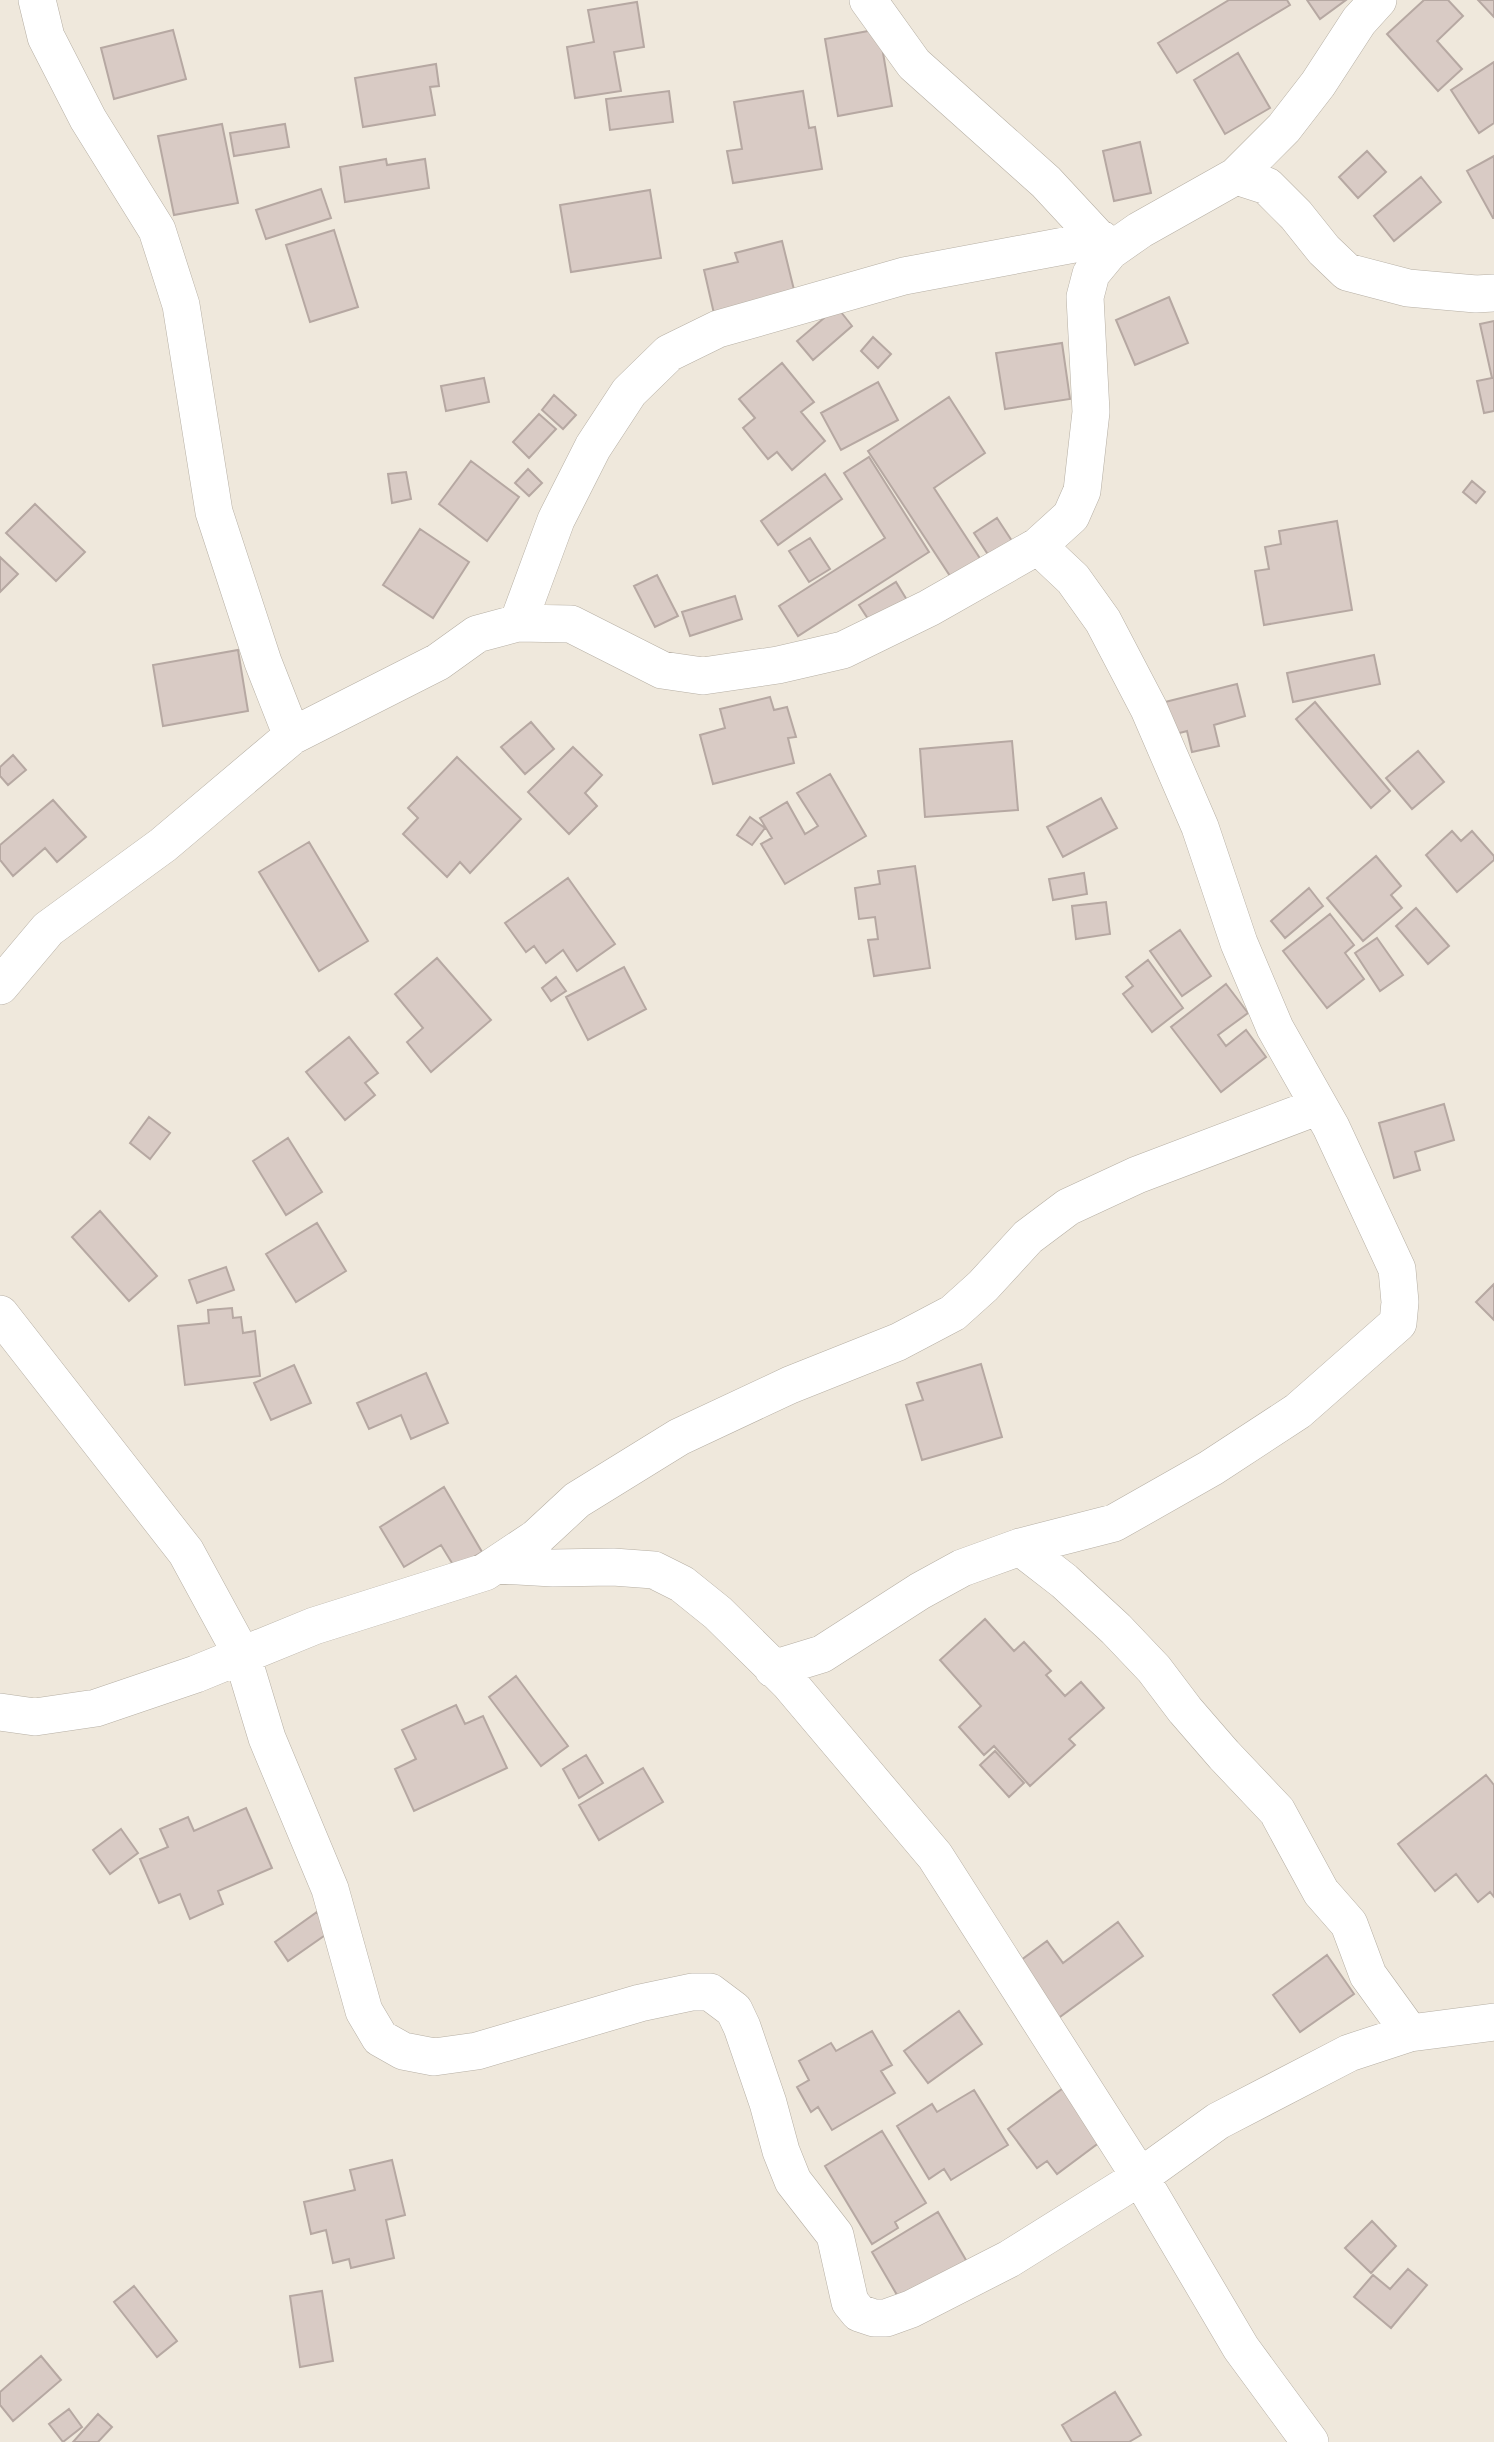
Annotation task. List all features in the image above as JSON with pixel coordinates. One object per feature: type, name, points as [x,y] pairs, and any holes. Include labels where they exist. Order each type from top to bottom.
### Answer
[{"type":"street","points":[[37,0],[46,37],[88,119],[157,230],[181,305],[214,512],[263,662],[292,736]]},
{"type":"street","points":[[868,0],[914,64],[1046,182],[1105,245]]},
{"type":"street","points":[[518,623],[556,520],[593,447],[629,392],[669,353],[718,329],[904,276],[1105,245],[1140,230],[1236,176],[1284,128],[1318,84],[1359,21],[1378,0]]},
{"type":"street","points":[[1236,176],[1267,186],[1347,272],[1408,288],[1494,293]]},
{"type":"street","points":[[0,986],[48,929],[163,845],[292,736],[438,662],[477,634],[518,623],[571,624],[662,670],[703,676],[778,665],[843,650],[929,608],[1038,546],[1071,516],[1082,491],[1091,412],[1085,297],[1091,274],[1105,245]]},
{"type":"street","points":[[773,1669],[822,1654],[961,1568],[1020,1547],[1114,1523],[1211,1468],[1298,1411],[1398,1323],[1401,1302],[1397,1269],[1319,1105],[1275,1028],[1240,943],[1200,827],[1149,709],[1103,621],[1073,579],[1038,546]]},
{"type":"street","points":[[0,1712],[35,1717],[96,1708],[196,1674],[314,1626],[485,1572],[536,1538],[577,1500],[679,1437],[790,1385],[898,1342],[953,1313],[983,1286],[1028,1237],[1068,1207],[1137,1175],[1319,1105]]},
{"type":"street","points":[[0,1314],[186,1552],[242,1655],[267,1738],[330,1889],[364,2011],[380,2038],[403,2051],[433,2057],[477,2051],[640,2003],[692,1992],[710,1992],[734,2010],[742,2027],[793,2181],[835,2235],[850,2302],[859,2313],[874,2318],[887,2318],[911,2309],[1009,2259],[1140,2177],[1218,2121],[1349,2053],[1410,2033],[1494,2022]]},
{"type":"street","points":[[1020,1547],[1065,1581],[1116,1629],[1154,1669],[1224,1755],[1277,1811],[1321,1892],[1349,1924],[1368,1975],[1410,2033]]},
{"type":"street","points":[[497,1564],[654,1570],[682,1584],[718,1614],[789,1684],[935,1856],[1140,2177],[1241,2348],[1310,2442]]},
{"type":"building","points":[[1229,0],[1287,0],[1290,5],[1177,73],[1158,43]]},
{"type":"building","points":[[1307,0],[1346,0],[1320,19]]},
{"type":"building","points":[[1424,0],[1448,0],[1463,16],[1437,41],[1462,69],[1438,91],[1387,34]]},
{"type":"building","points":[[1478,0],[1494,0],[1494,17]]},
{"type":"building","points":[[637,2],[644,47],[614,52],[621,91],[575,98],[567,47],[594,42],[588,10]]},
{"type":"building","points":[[879,29],[892,106],[838,116],[825,39]]},
{"type":"building","points":[[173,30],[186,79],[114,99],[101,48]]},
{"type":"building","points":[[1238,53],[1270,108],[1225,134],[1194,80]]},
{"type":"building","points":[[1494,62],[1494,123],[1479,133],[1451,90]]},
{"type":"building","points":[[436,64],[439,86],[430,87],[435,115],[363,127],[355,78]]},
{"type":"building","points":[[669,91],[673,122],[610,130],[606,99]]},
{"type":"building","points":[[803,91],[809,128],[815,127],[822,169],[733,183],[727,151],[742,149],[734,102]]},
{"type":"building","points":[[222,124],[238,203],[174,215],[158,136]]},
{"type":"building","points":[[285,124],[289,147],[234,156],[230,133]]},
{"type":"building","points":[[1140,142],[1151,193],[1114,201],[1103,151]]},
{"type":"building","points":[[1367,151],[1386,172],[1358,198],[1339,177]]},
{"type":"building","points":[[1494,156],[1494,218],[1493,218],[1467,171]]},
{"type":"building","points":[[386,159],[387,165],[425,159],[429,188],[345,202],[340,167]]},
{"type":"building","points":[[1421,177],[1441,202],[1394,241],[1374,216]]},
{"type":"building","points":[[321,189],[331,218],[266,239],[256,210]]},
{"type":"building","points":[[650,190],[661,258],[571,272],[560,205]]},
{"type":"building","points":[[334,230],[358,307],[310,322],[286,245]]},
{"type":"building","points":[[782,241],[796,298],[715,318],[704,270],[738,262],[735,253]]},
{"type":"building","points":[[1169,297],[1188,343],[1135,365],[1116,320]]},
{"type":"building","points":[[837,307],[852,326],[813,360],[797,341]]},
{"type":"building","points":[[1494,321],[1494,411],[1484,413],[1477,381],[1492,378],[1480,324]]},
{"type":"building","points":[[873,337],[891,354],[878,368],[861,351]]},
{"type":"building","points":[[1062,343],[1070,399],[1005,409],[996,353]]},
{"type":"building","points":[[782,363],[814,402],[801,412],[825,441],[792,470],[777,452],[768,459],[743,428],[755,418],[739,399]]},
{"type":"building","points":[[484,378],[489,402],[446,411],[441,386]]},
{"type":"building","points":[[878,382],[898,420],[841,450],[821,413]]},
{"type":"building","points":[[554,395],[576,415],[563,429],[542,410]]},
{"type":"building","points":[[949,397],[985,453],[934,488],[983,563],[954,582],[868,451]]},
{"type":"building","points":[[539,414],[556,429],[529,458],[513,442]]},
{"type":"building","points":[[869,457],[929,552],[798,636],[779,606],[885,538],[844,473]]},
{"type":"building","points":[[471,461],[519,497],[487,541],[439,504]]},
{"type":"building","points":[[528,469],[542,483],[529,496],[515,483]]},
{"type":"building","points":[[406,472],[411,499],[392,503],[388,474]]},
{"type":"building","points":[[825,474],[842,499],[778,545],[761,521]]},
{"type":"building","points":[[1472,481],[1485,492],[1476,503],[1463,492]]},
{"type":"building","points":[[35,504],[85,552],[56,581],[6,533]]},
{"type":"building","points":[[997,518],[1012,541],[989,556],[974,533]]},
{"type":"building","points":[[1337,521],[1352,610],[1264,625],[1255,571],[1269,569],[1265,547],[1281,544],[1279,531]]},
{"type":"building","points":[[420,529],[469,562],[433,618],[383,585]]},
{"type":"building","points":[[810,538],[830,569],[809,582],[789,551]]},
{"type":"building","points":[[0,557],[18,574],[0,592]]},
{"type":"building","points":[[657,575],[678,616],[655,627],[634,586]]},
{"type":"building","points":[[896,582],[910,605],[874,628],[859,605]]},
{"type":"building","points":[[735,596],[742,619],[690,636],[682,612]]},
{"type":"building","points":[[238,650],[248,711],[163,726],[153,665]]},
{"type":"building","points":[[1374,655],[1380,684],[1293,702],[1287,673]]},
{"type":"building","points":[[1237,684],[1245,716],[1214,725],[1219,746],[1192,752],[1187,731],[1172,735],[1165,702]]},
{"type":"building","points":[[770,697],[774,710],[787,707],[796,737],[788,738],[794,763],[713,784],[700,735],[725,728],[720,709]]},
{"type":"building","points":[[1315,702],[1390,791],[1371,808],[1296,719]]},
{"type":"building","points":[[531,722],[554,749],[525,774],[501,747]]},
{"type":"building","points":[[1012,741],[1018,810],[925,817],[920,749]]},
{"type":"building","points":[[573,747],[602,775],[585,793],[597,806],[569,834],[528,792]]},
{"type":"building","points":[[1418,751],[1444,782],[1412,809],[1386,778]]},
{"type":"building","points":[[13,755],[26,770],[8,785],[0,776],[0,767]]},
{"type":"building","points":[[457,757],[521,819],[470,873],[460,862],[447,877],[403,834],[418,818],[408,808]]},
{"type":"building","points":[[830,774],[866,836],[785,884],[761,844],[772,838],[760,818],[787,802],[805,834],[818,826],[797,793]]},
{"type":"building","points":[[1101,798],[1117,828],[1063,857],[1047,827]]},
{"type":"building","points":[[53,800],[86,837],[57,862],[45,848],[13,876],[0,860],[0,845]]},
{"type":"building","points":[[750,817],[765,828],[752,845],[737,835]]},
{"type":"building","points":[[1452,831],[1461,841],[1472,831],[1494,856],[1494,860],[1457,892],[1426,855]]},
{"type":"building","points":[[309,842],[368,941],[319,971],[259,872]]},
{"type":"building","points":[[1376,856],[1401,886],[1391,895],[1402,908],[1363,941],[1327,898]]},
{"type":"building","points":[[915,866],[930,968],[874,976],[868,940],[878,939],[875,917],[859,919],[855,888],[880,884],[878,871]]},
{"type":"building","points":[[1084,873],[1087,894],[1053,900],[1049,879]]},
{"type":"building","points":[[568,878],[615,944],[577,971],[563,950],[546,963],[534,946],[526,952],[505,923]]},
{"type":"building","points":[[1309,888],[1323,906],[1285,938],[1271,921]]},
{"type":"building","points":[[1106,902],[1110,934],[1076,939],[1072,906]]},
{"type":"building","points":[[1416,908],[1449,946],[1428,964],[1396,926]]},
{"type":"building","points":[[1330,914],[1354,945],[1345,953],[1364,979],[1327,1008],[1283,951]]},
{"type":"building","points":[[1180,930],[1211,976],[1182,996],[1150,951]]},
{"type":"building","points":[[1377,938],[1403,975],[1380,991],[1355,953]]},
{"type":"building","points":[[437,958],[491,1020],[431,1072],[407,1042],[423,1028],[395,994]]},
{"type":"building","points":[[1148,960],[1183,1008],[1152,1032],[1123,994],[1133,986],[1126,977]]},
{"type":"building","points":[[624,967],[646,1009],[588,1040],[566,997]]},
{"type":"building","points":[[556,977],[566,991],[551,1001],[542,988]]},
{"type":"building","points":[[1226,984],[1248,1013],[1218,1035],[1226,1046],[1246,1030],[1266,1057],[1221,1092],[1171,1027]]},
{"type":"building","points":[[349,1037],[378,1073],[365,1083],[375,1095],[345,1120],[306,1072]]},
{"type":"building","points":[[1444,1104],[1454,1140],[1415,1152],[1420,1170],[1394,1178],[1379,1123]]},
{"type":"building","points":[[149,1117],[170,1133],[150,1159],[130,1143]]},
{"type":"building","points":[[288,1138],[322,1192],[286,1215],[253,1161]]},
{"type":"building","points":[[100,1211],[157,1276],[129,1301],[72,1237]]},
{"type":"building","points":[[317,1223],[346,1271],[296,1302],[266,1254]]},
{"type":"building","points":[[226,1267],[234,1290],[197,1303],[189,1280]]},
{"type":"building","points":[[1494,1284],[1494,1320],[1476,1302]]},
{"type":"building","points":[[232,1308],[233,1318],[241,1317],[243,1333],[255,1331],[260,1376],[185,1385],[178,1326],[209,1323],[208,1310]]},
{"type":"building","points":[[981,1364],[1002,1437],[922,1460],[906,1405],[923,1400],[917,1383]]},
{"type":"building","points":[[294,1365],[311,1403],[271,1420],[254,1383]]},
{"type":"building","points":[[426,1373],[448,1423],[411,1439],[401,1415],[369,1429],[357,1403]]},
{"type":"building","points":[[444,1487],[482,1552],[455,1568],[441,1545],[404,1567],[380,1527]]},
{"type":"building","points":[[985,1619],[1014,1651],[1024,1642],[1051,1671],[1046,1675],[1065,1696],[1081,1682],[1104,1708],[1069,1739],[1075,1745],[1030,1786],[994,1746],[984,1755],[959,1727],[981,1706],[940,1660]]},
{"type":"building","points":[[516,1676],[568,1746],[541,1766],[489,1697]]},
{"type":"building","points":[[456,1705],[465,1724],[483,1716],[507,1768],[414,1811],[395,1769],[416,1759],[402,1730]]},
{"type":"building","points":[[995,1751],[1024,1783],[1009,1797],[980,1765]]},
{"type":"building","points":[[586,1755],[603,1783],[579,1798],[563,1769]]},
{"type":"building","points":[[643,1768],[663,1802],[599,1840],[579,1805]]},
{"type":"building","points":[[1486,1775],[1494,1785],[1494,1897],[1490,1892],[1478,1902],[1456,1874],[1435,1891],[1398,1844]]},
{"type":"building","points":[[246,1808],[272,1868],[218,1891],[223,1904],[190,1919],[180,1894],[159,1903],[140,1859],[168,1847],[160,1829],[188,1817],[194,1831]]},
{"type":"building","points":[[121,1829],[138,1853],[110,1874],[93,1850]]},
{"type":"building","points":[[317,1912],[331,1931],[288,1961],[275,1942]]},
{"type":"building","points":[[1118,1922],[1143,1956],[1053,2022],[1013,1966],[1047,1941],[1063,1963]]},
{"type":"building","points":[[1327,1955],[1354,1994],[1300,2032],[1273,1995]]},
{"type":"building","points":[[959,2011],[982,2044],[928,2083],[904,2051]]},
{"type":"building","points":[[872,2031],[892,2065],[881,2071],[895,2093],[832,2130],[818,2107],[811,2112],[797,2087],[809,2080],[799,2061],[831,2043],[836,2051]]},
{"type":"building","points":[[1066,2086],[1104,2139],[1057,2174],[1047,2161],[1037,2168],[1008,2129]]},
{"type":"building","points":[[974,2090],[1008,2145],[951,2180],[944,2169],[929,2179],[897,2126],[932,2104],[937,2112]]},
{"type":"building","points":[[882,2131],[926,2203],[895,2222],[898,2228],[872,2244],[825,2166]]},
{"type":"building","points":[[392,2160],[405,2215],[386,2220],[394,2258],[351,2268],[349,2259],[333,2263],[326,2230],[311,2234],[304,2202],[355,2190],[350,2170]]},
{"type":"building","points":[[938,2212],[970,2267],[904,2307],[872,2252]]},
{"type":"building","points":[[1372,2221],[1396,2246],[1371,2273],[1345,2248]]},
{"type":"building","points":[[1408,2269],[1427,2285],[1391,2328],[1354,2297],[1373,2275],[1390,2289]]},
{"type":"building","points":[[134,2286],[177,2341],[157,2357],[114,2302]]},
{"type":"building","points":[[322,2291],[333,2361],[300,2367],[290,2296]]},
{"type":"building","points":[[41,2356],[61,2380],[13,2421],[0,2405],[0,2392]]},
{"type":"building","points":[[1115,2392],[1141,2435],[1129,2442],[1072,2442],[1062,2425]]},
{"type":"building","points":[[69,2409],[82,2427],[63,2442],[49,2424]]},
{"type":"building","points":[[98,2414],[112,2427],[98,2442],[73,2442]]}]
